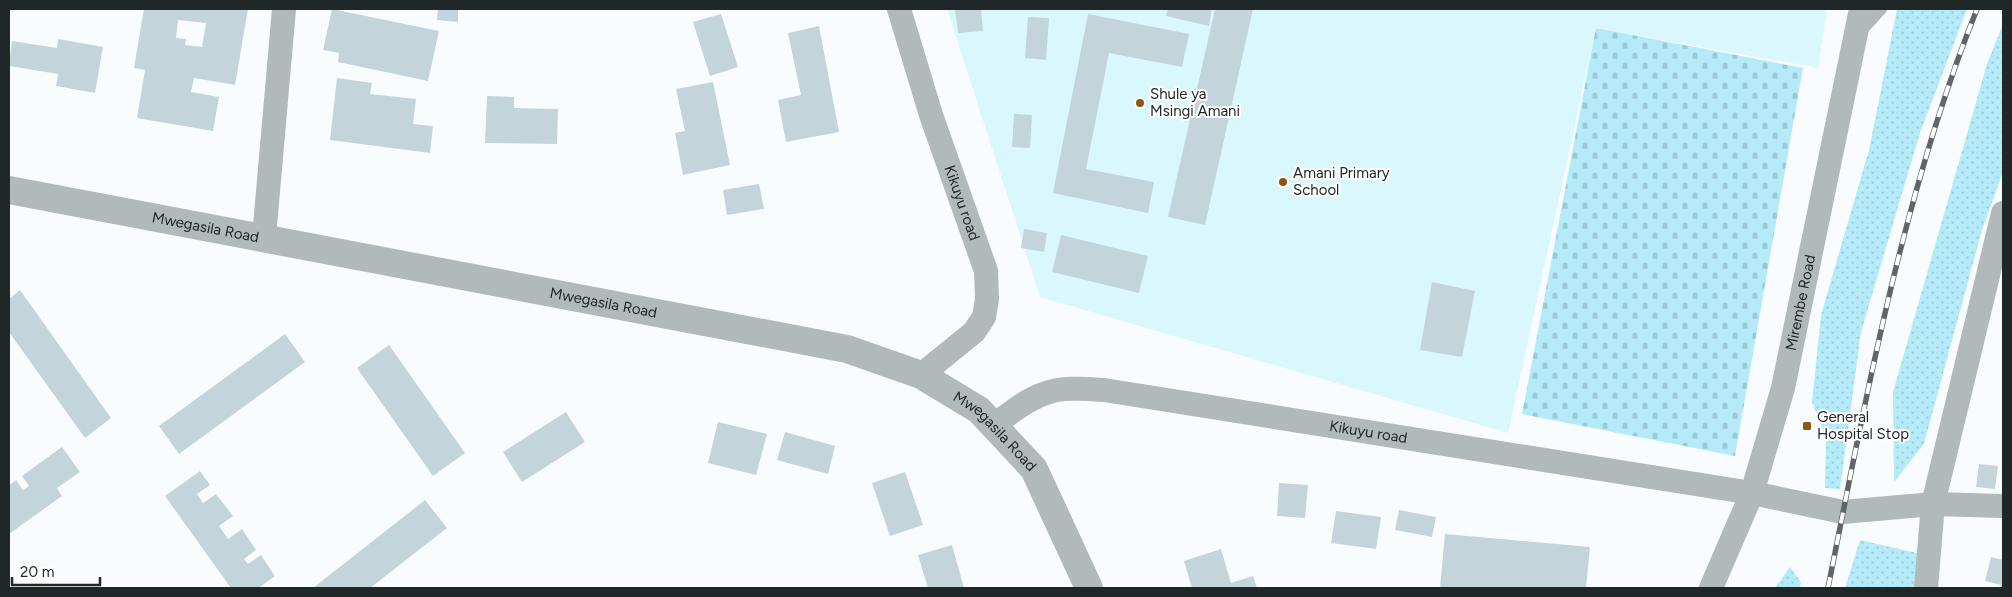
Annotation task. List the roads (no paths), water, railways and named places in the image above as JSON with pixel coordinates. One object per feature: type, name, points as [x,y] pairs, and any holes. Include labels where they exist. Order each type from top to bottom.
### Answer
[{"type":"street","points":[[264,237],[284,9]]},
{"type":"street","name":"Kikuyu road","points":[[899,9],[931,115],[986,271],[987,299],[984,317],[974,332],[921,375]]},
{"type":"street","name":"Mirembe Road","points":[[1711,588],[1752,493],[1783,388],[1861,9]]},
{"type":"street","name":"Mwegasila Road","points":[[9,190],[846,349],[921,375],[979,410],[1034,469],[1083,586]]},
{"type":"street","points":[[1926,588],[1933,504],[2003,214]]},
{"type":"street","name":"Kikuyu road","points":[[993,426],[1022,404],[1041,395],[1064,389],[1104,390],[1752,493],[1843,512],[1933,504],[2003,506]]},
{"type":"lane","points":[[1854,39],[1881,9]]},
{"type":"railway","points":[[1828,588],[1857,441],[1889,295],[1928,150],[1951,79],[1977,9]]},
{"type":"place","name":"Shule ya Msingi Amani","points":[[1140,103]]},
{"type":"place","name":"Amani Primary School","points":[[1283,182]]},
{"type":"place","name":"General Hospital Stop","points":[[1807,426]]}]
